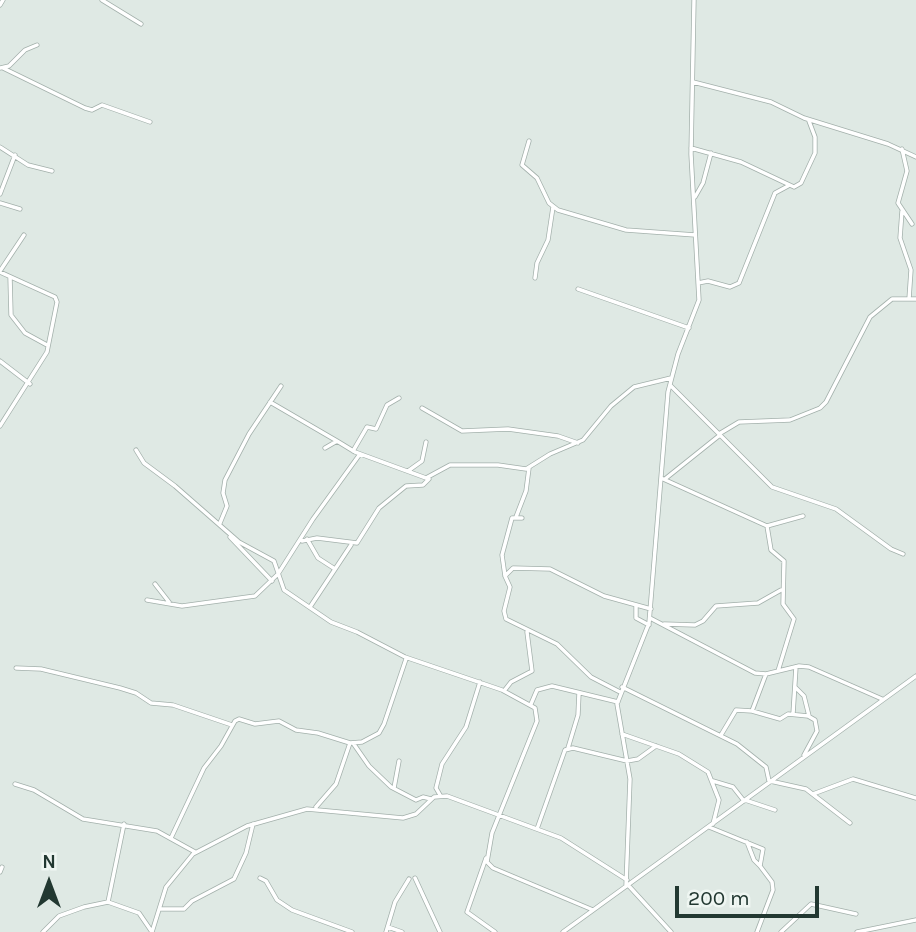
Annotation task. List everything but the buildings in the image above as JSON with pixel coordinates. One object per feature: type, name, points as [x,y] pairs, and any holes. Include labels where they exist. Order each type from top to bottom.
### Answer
[{"type":"street","points":[[102,0],[141,24]]},
{"type":"street","points":[[627,884],[625,848],[630,779],[618,702],[649,625],[671,378],[699,300],[691,148],[694,0]]},
{"type":"street","points":[[37,46],[25,50],[1,68],[85,108],[92,110],[102,105],[150,122]]},
{"type":"street","points":[[693,82],[771,102],[808,120],[902,149],[916,157]]},
{"type":"street","points":[[698,283],[708,281],[730,287],[739,283],[775,193],[801,183],[815,153],[815,137],[808,120]]},
{"type":"street","points":[[529,141],[522,165],[537,178],[553,207],[548,240],[537,263],[535,278]]},
{"type":"street","points":[[0,147],[28,165],[52,171]]},
{"type":"street","points":[[691,148],[741,162],[788,186]]},
{"type":"street","points":[[902,149],[907,171],[898,195],[902,211],[900,238],[911,270],[909,299]]},
{"type":"street","points":[[694,198],[703,183],[711,153]]},
{"type":"street","points":[[0,194],[15,156]]},
{"type":"street","points":[[0,203],[20,209]]},
{"type":"street","points":[[553,207],[626,230],[695,235]]},
{"type":"street","points":[[902,211],[912,224]]},
{"type":"street","points":[[0,426],[30,383],[48,345],[57,299],[0,271],[24,235]]},
{"type":"street","points":[[10,278],[11,315],[25,333],[48,345]]},
{"type":"street","points":[[578,289],[689,328]]},
{"type":"street","points":[[663,478],[739,422],[790,420],[820,408],[826,402],[870,317],[892,299],[916,299]]},
{"type":"street","points":[[0,361],[30,383]]},
{"type":"street","points":[[310,607],[352,544],[360,540],[379,508],[407,486],[424,485],[450,465],[529,468],[547,456],[578,443],[634,387],[671,378]]},
{"type":"street","points":[[670,385],[772,487],[836,509],[891,549],[903,554]]},
{"type":"street","points":[[219,524],[227,506],[223,493],[225,481],[242,446],[281,386]]},
{"type":"street","points":[[353,451],[367,428],[376,429],[387,405],[399,398]]},
{"type":"street","points":[[270,401],[353,451],[430,478]]},
{"type":"street","points":[[422,408],[462,431],[508,429],[558,436],[578,443]]},
{"type":"street","points":[[0,416],[7,416]]},
{"type":"street","points":[[325,448],[337,441]]},
{"type":"street","points":[[408,471],[422,461],[426,442]]},
{"type":"street","points":[[136,450],[144,463],[245,547],[274,561],[284,590],[331,622],[358,632],[407,658],[504,691],[531,704],[537,711],[537,721],[500,813],[467,912],[495,932]]},
{"type":"street","points":[[147,600],[188,605],[249,598],[278,574],[302,541],[313,519],[360,454]]},
{"type":"street","points":[[529,468],[526,491],[515,517],[512,518],[502,555],[510,594],[504,615],[514,625],[557,644],[591,677],[721,735],[766,767],[769,782]]},
{"type":"street","points":[[663,478],[767,526],[803,516]]},
{"type":"street","points":[[515,517],[522,518]]},
{"type":"street","points":[[767,526],[771,551],[784,561],[781,590],[785,609],[794,619],[789,644],[778,672]]},
{"type":"street","points":[[228,532],[272,580]]},
{"type":"street","points":[[302,541],[307,539],[352,544]]},
{"type":"street","points":[[307,539],[317,558],[335,569]]},
{"type":"street","points":[[505,576],[513,568],[550,569],[604,596],[651,609]]},
{"type":"street","points":[[155,584],[170,603]]},
{"type":"street","points":[[662,624],[695,625],[703,621],[716,606],[758,603],[781,590]]},
{"type":"street","points":[[636,606],[636,618],[649,625]]},
{"type":"street","points":[[650,618],[741,666],[766,674],[809,667],[882,699]]},
{"type":"street","points":[[504,691],[512,682],[532,671],[527,631]]},
{"type":"street","points":[[171,838],[192,789],[232,725],[239,719],[255,724],[279,721],[296,730],[352,743],[379,733],[407,658]]},
{"type":"street","points":[[793,714],[796,667]]},
{"type":"street","points":[[16,668],[41,669],[120,688],[136,693],[145,701],[173,705],[232,725]]},
{"type":"street","points":[[752,711],[766,674]]},
{"type":"street","points":[[563,932],[916,676]]},
{"type":"street","points":[[440,795],[436,788],[442,764],[466,727],[480,682]]},
{"type":"street","points":[[531,704],[542,687],[552,686],[618,702]]},
{"type":"street","points":[[795,687],[804,696],[810,717]]},
{"type":"street","points":[[537,828],[560,758],[568,748],[578,715],[579,693]]},
{"type":"street","points":[[721,735],[732,712],[752,711],[777,719],[793,714],[810,717],[815,720],[817,731],[803,757]]},
{"type":"street","points":[[622,734],[679,754],[692,765],[705,769],[713,781],[719,800],[711,826]]},
{"type":"street","points":[[352,743],[369,766],[394,788],[414,799],[431,799]]},
{"type":"street","points":[[314,808],[336,784],[352,743]]},
{"type":"street","points":[[568,748],[627,761],[638,759],[656,746]]},
{"type":"street","points":[[394,788],[399,761]]},
{"type":"street","points":[[813,794],[853,779],[916,798]]},
{"type":"street","points":[[713,781],[733,787],[744,801],[775,810]]},
{"type":"street","points":[[769,782],[803,787],[850,823]]},
{"type":"street","points":[[15,784],[34,790],[83,820],[124,824],[171,838],[195,852]]},
{"type":"street","points":[[152,932],[171,879],[195,852],[253,824],[314,808],[403,818],[416,814],[431,799],[440,795],[500,813],[569,842],[627,884],[671,932]]},
{"type":"street","points":[[108,902],[124,824]]},
{"type":"street","points":[[160,909],[184,909],[192,901],[234,879],[246,853],[253,824]]},
{"type":"street","points":[[711,826],[763,849],[760,866]]},
{"type":"street","points":[[747,842],[754,860],[772,882],[773,890],[757,932]]},
{"type":"street","points":[[486,858],[493,868],[570,898],[593,910]]},
{"type":"street","points":[[260,878],[266,881],[278,901],[292,910],[352,932]]},
{"type":"street","points":[[415,878],[440,932]]},
{"type":"street","points":[[386,932],[395,902],[409,879]]},
{"type":"street","points":[[43,932],[59,916],[108,902],[139,913],[152,932]]},
{"type":"street","points":[[781,932],[811,904],[856,914]]},
{"type":"street","points":[[857,932],[916,920]]},
{"type":"street","points":[[662,922],[666,932]]},
{"type":"street","points":[[388,927],[402,932]]}]
